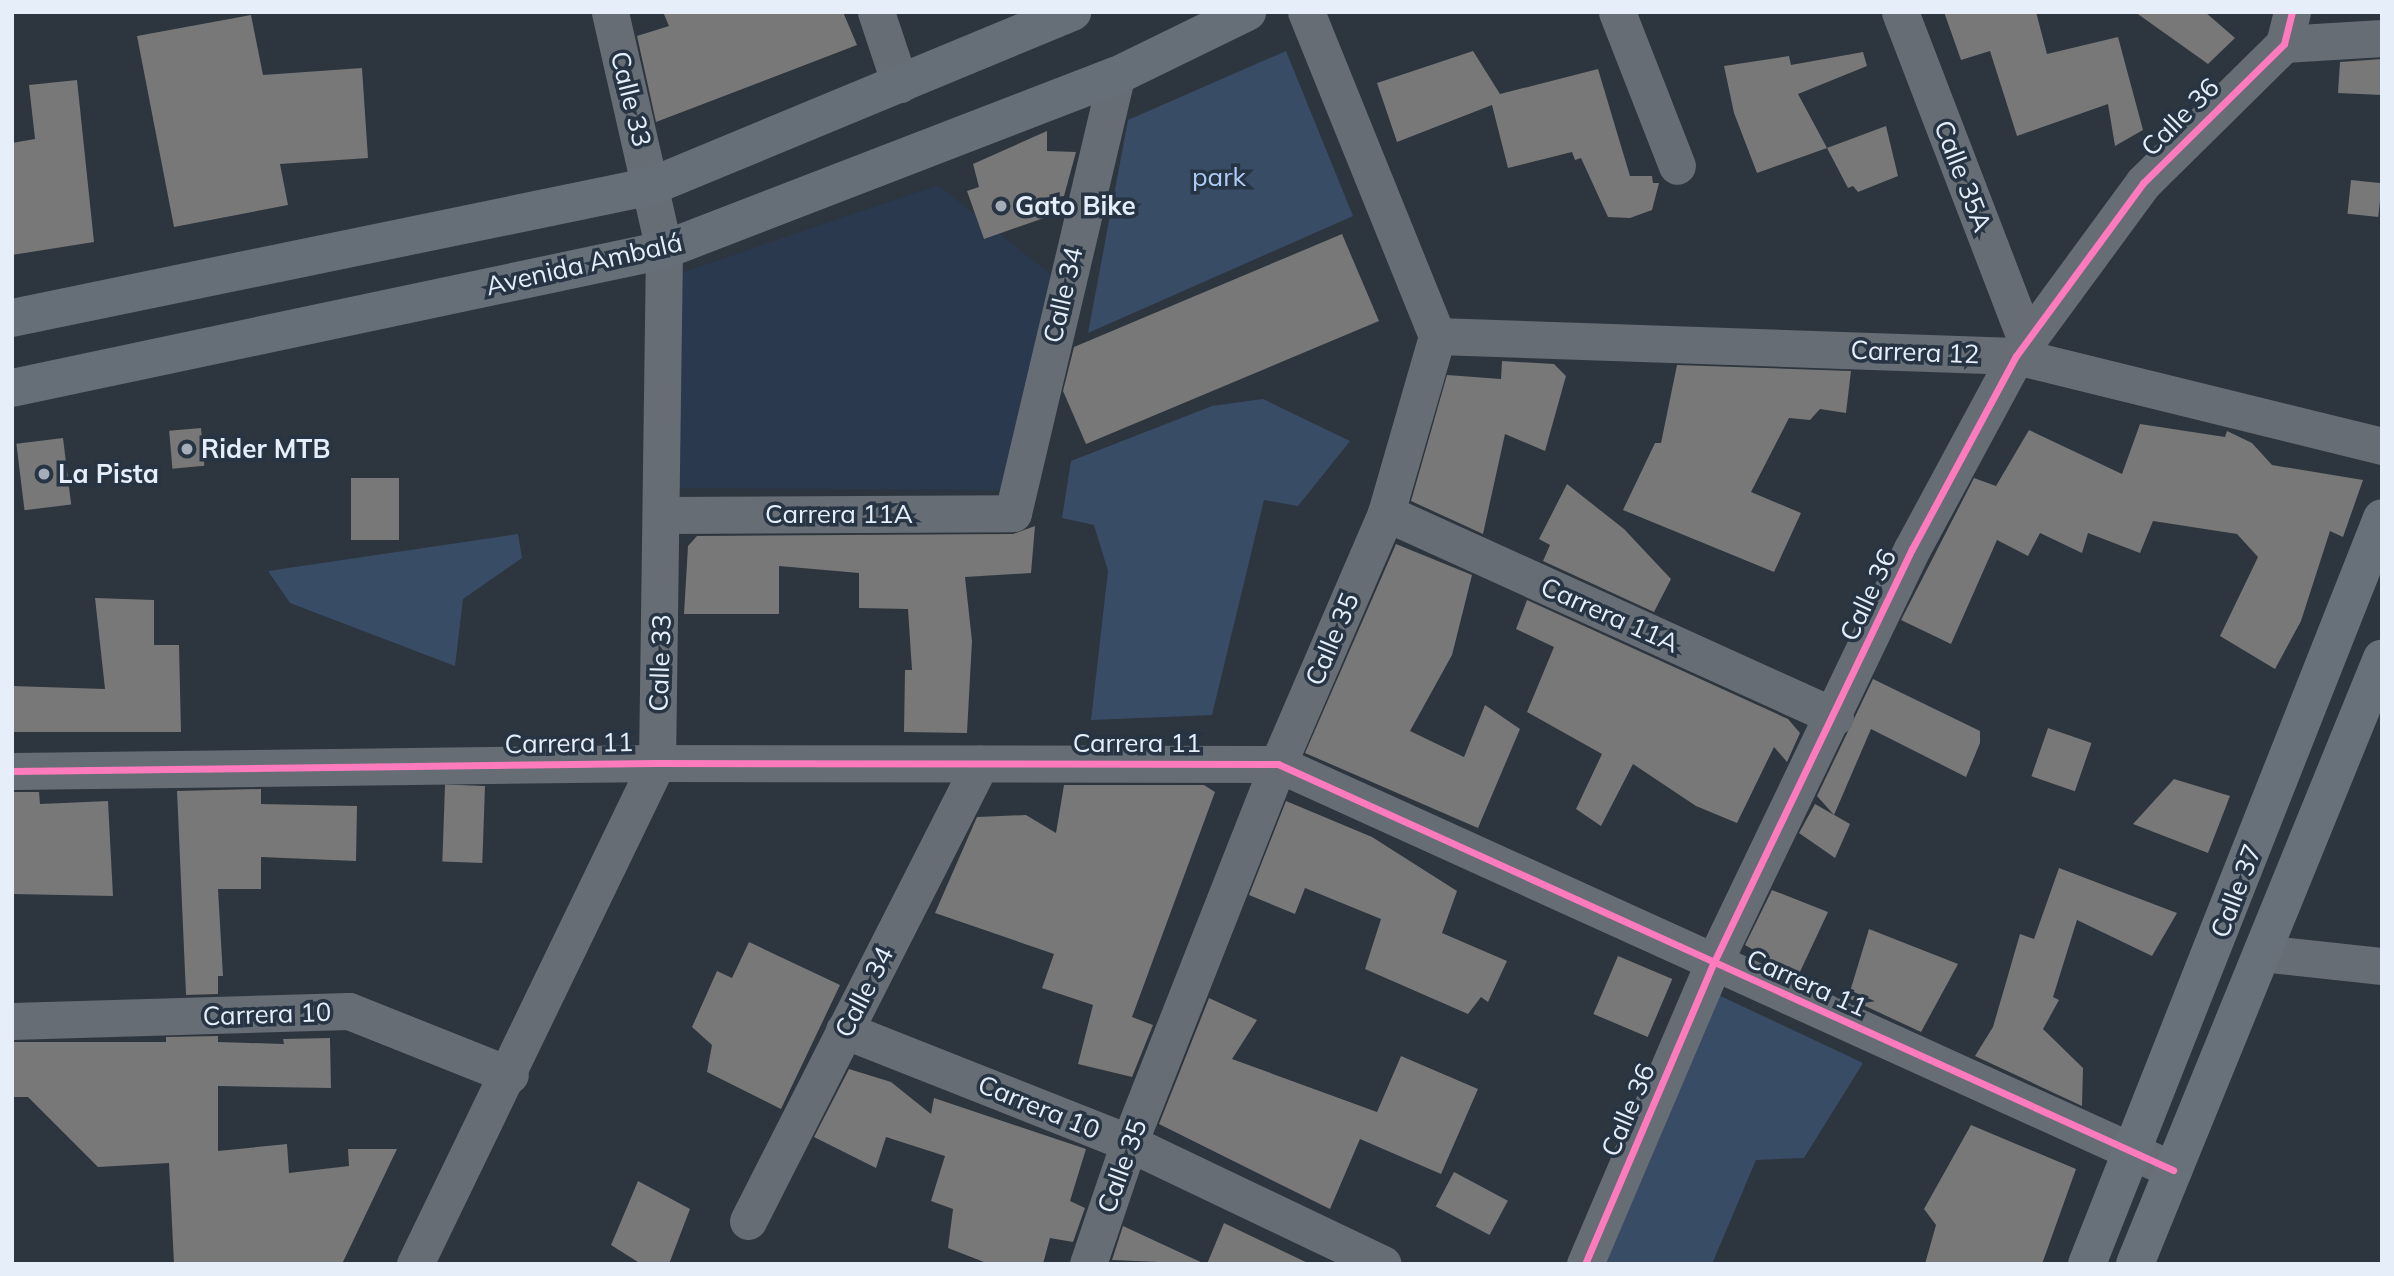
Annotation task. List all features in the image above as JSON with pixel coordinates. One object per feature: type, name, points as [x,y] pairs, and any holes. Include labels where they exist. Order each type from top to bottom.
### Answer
[{"type":"main road","points":[[12,318],[652,186],[1073,12]]},
{"type":"main road","name":"Avenida Ambalá","points":[[12,388],[664,250],[1116,76],[1247,12]]},
{"type":"main road","name":"Calle 37","points":[[2087,1264],[2134,1151],[2382,518]]},
{"type":"main road","name":"Calle 37","points":[[2135,1264],[2262,953],[2374,698],[2382,658]]},
{"type":"street","name":"Calle 33","points":[[415,1264],[510,1075],[657,763],[664,515],[664,250],[652,186],[610,12]]},
{"type":"street","points":[[876,12],[900,84]]},
{"type":"street","points":[[1306,12],[1437,336]]},
{"type":"street","points":[[1617,12],[1676,166]]},
{"type":"street","name":"Calle 35A","points":[[1900,12],[2021,349]]},
{"type":"street","points":[[2288,28],[2382,38]]},
{"type":"street","name":"Calle 36","points":[[1585,1264],[1713,964],[1835,717],[1912,549],[2021,349],[2143,183],[2288,28]]},
{"type":"street","name":"Calle 34","points":[[1013,513],[1116,76]]},
{"type":"street","name":"Carrera 12","points":[[1437,336],[2021,349],[2382,446]]},
{"type":"street","name":"Calle 35","points":[[1088,1264],[1129,1143],[1278,764],[1386,513],[1437,336]]},
{"type":"street","name":"Carrera 11A","points":[[664,515],[1013,513]]},
{"type":"street","name":"Carrera 11A","points":[[1386,513],[1835,717]]},
{"type":"street","name":"Carrera 11","points":[[12,771],[657,763],[1278,764],[1713,964],[2173,1170]]},
{"type":"street","name":"Calle 34","points":[[748,1221],[980,764]]},
{"type":"street","points":[[2262,953],[2382,966]]},
{"type":"street","name":"Carrera 10","points":[[12,1021],[349,1011],[510,1075]]},
{"type":"street","name":"Carrera 10","points":[[844,1030],[1129,1143],[1383,1264]]},
{"type":"shaded area","points":[[938,185],[1052,275],[1012,490],[680,488],[680,273]]},
{"type":"green space","name":"park","points":[[1286,51],[1353,216],[1088,333],[1128,120]]},
{"type":"green space","points":[[1263,399],[1350,441],[1298,506],[1264,500],[1212,715],[1091,720],[1108,571],[1094,525],[1062,518],[1071,461],[1212,406]]},
{"type":"green space","points":[[518,534],[522,558],[463,599],[455,666],[290,603],[268,571]]},
{"type":"green space","points":[[1714,993],[1863,1063],[1804,1158],[1756,1160],[1712,1264],[1604,1264]]},
{"type":"building","points":[[663,12],[843,12],[857,45],[656,122],[637,36],[669,26]]},
{"type":"building","points":[[1944,12],[2036,12],[2047,54],[2118,37],[2143,130],[2115,146],[2108,104],[2017,136],[1990,51],[1961,60]]},
{"type":"building","points":[[2135,12],[2205,12],[2235,38],[2208,64]]},
{"type":"building","points":[[251,15],[263,75],[362,68],[368,158],[280,164],[288,205],[174,227],[137,36]]},
{"type":"building","points":[[1473,51],[1500,94],[1598,69],[1630,176],[1652,176],[1653,183],[1659,183],[1652,210],[1630,218],[1608,217],[1581,158],[1575,160],[1572,152],[1508,168],[1492,105],[1397,142],[1377,83]]},
{"type":"building","points":[[1863,52],[1867,66],[1798,94],[1827,148],[1757,173],[1734,113],[1724,66],[1789,56],[1791,65]]},
{"type":"building","points":[[2382,59],[2382,95],[2338,93],[2340,62]]},
{"type":"building","points":[[77,80],[94,242],[12,255],[12,143],[35,139],[29,85]]},
{"type":"building","points":[[1886,126],[1898,176],[1858,192],[1853,186],[1848,188],[1827,148]]},
{"type":"building","points":[[1047,131],[1047,151],[1076,152],[1064,196],[1045,198],[1044,218],[984,239],[967,191],[979,187],[973,164]]},
{"type":"building","points":[[2351,180],[2382,183],[2378,217],[2347,214]]},
{"type":"building","points":[[1342,234],[1379,321],[1086,444],[1063,391],[1074,347]]},
{"type":"building","points":[[1502,361],[1554,364],[1566,376],[1545,451],[1505,434],[1483,534],[1411,501],[1447,375],[1501,379]]},
{"type":"building","points":[[1677,365],[1851,371],[1846,413],[1820,409],[1810,420],[1789,418],[1751,492],[1801,513],[1774,572],[1623,510],[1655,443],[1661,443]]},
{"type":"building","points":[[2140,424],[2225,437],[2227,431],[2252,443],[2272,465],[2363,480],[2343,537],[2330,531],[2301,621],[2275,669],[2220,636],[2258,557],[2237,534],[2153,521],[2140,553],[2088,533],[2082,553],[2040,533],[2028,556],[1997,540],[1951,644],[1901,620],[1974,478],[1996,486],[2029,430],[2122,474]]},
{"type":"building","name":"Rider MTB","points":[[201,428],[204,466],[172,469],[169,431]]},
{"type":"building","name":"La Pista","points":[[63,438],[71,505],[25,510],[16,444]]},
{"type":"building","points":[[351,478],[399,478],[399,540],[351,540]]},
{"type":"building","points":[[1567,484],[1624,529],[1671,579],[1654,612],[1543,561],[1550,545],[1539,539]]},
{"type":"building","points":[[1035,526],[1031,573],[965,577],[972,641],[967,733],[904,732],[905,670],[912,670],[908,609],[859,608],[859,573],[779,566],[779,614],[684,614],[688,546],[697,536],[1013,534]]},
{"type":"building","points":[[1396,544],[1472,575],[1452,655],[1410,731],[1464,757],[1485,705],[1520,729],[1478,828],[1305,753]]},
{"type":"building","points":[[95,598],[154,600],[154,645],[179,645],[181,732],[12,732],[12,686],[105,689]]},
{"type":"building","points":[[1527,600],[1788,719],[1800,733],[1787,762],[1774,747],[1737,823],[1696,806],[1633,764],[1601,826],[1576,809],[1602,754],[1527,712],[1554,647],[1516,629]]},
{"type":"building","points":[[1873,679],[1980,731],[1980,743],[1966,777],[1871,729],[1834,815],[1817,796]]},
{"type":"building","points":[[2048,728],[2091,743],[2075,791],[2031,776]]},
{"type":"building","points":[[2174,779],[2230,796],[2208,853],[2133,824]]},
{"type":"building","points":[[445,785],[485,786],[482,863],[442,862]]},
{"type":"building","points":[[1064,785],[1204,785],[1215,792],[1132,1017],[1153,1025],[1132,1077],[1078,1064],[1093,1005],[1042,988],[1054,954],[935,913],[977,817],[1026,815],[1056,833]]},
{"type":"building","points":[[261,789],[261,804],[357,806],[356,861],[261,857],[261,889],[218,889],[223,976],[218,976],[218,994],[186,995],[177,791]]},
{"type":"building","points":[[12,792],[39,792],[40,804],[108,801],[113,896],[12,894]]},
{"type":"building","points":[[1286,801],[1372,837],[1457,891],[1442,933],[1507,961],[1488,1002],[1481,997],[1468,1014],[1365,969],[1381,919],[1305,888],[1295,914],[1249,895]]},
{"type":"building","points":[[1815,804],[1850,824],[1835,858],[1799,833]]},
{"type":"building","points":[[2059,868],[2177,913],[2152,956],[2077,920],[2053,997],[2059,1000],[2043,1029],[2083,1068],[2082,1106],[1975,1056],[1993,1027],[2020,934],[2034,939]]},
{"type":"building","points":[[1772,890],[1828,912],[1798,976],[1745,945]]},
{"type":"building","points":[[1869,929],[1958,964],[1921,1032],[1848,998]]},
{"type":"building","points":[[749,942],[840,985],[781,1109],[707,1072],[712,1045],[692,1027],[717,971],[732,978]]},
{"type":"building","points":[[1618,956],[1672,979],[1648,1037],[1593,1014]]},
{"type":"building","points":[[1209,998],[1257,1020],[1232,1059],[1377,1112],[1401,1056],[1478,1089],[1441,1174],[1360,1139],[1330,1209],[1159,1124]]},
{"type":"building","points":[[218,1036],[218,1042],[284,1044],[283,1039],[330,1038],[331,1088],[218,1086],[218,1151],[287,1144],[289,1173],[349,1166],[348,1149],[397,1149],[342,1264],[174,1264],[169,1163],[98,1167],[28,1097],[12,1097],[12,1042],[166,1042],[166,1037]]},
{"type":"building","points":[[849,1069],[891,1082],[931,1114],[934,1098],[1086,1149],[1070,1201],[1085,1208],[1073,1242],[1050,1238],[1043,1264],[989,1264],[948,1248],[953,1209],[931,1201],[945,1156],[886,1137],[876,1168],[814,1137]]},
{"type":"building","points":[[1971,1125],[2076,1169],[2042,1264],[1925,1264],[1936,1225],[1924,1209]]},
{"type":"building","points":[[1454,1172],[1508,1201],[1490,1235],[1436,1206]]},
{"type":"building","points":[[638,1181],[690,1209],[669,1264],[641,1264],[611,1245]]},
{"type":"building","points":[[1224,1223],[1249,1235],[1310,1264],[1207,1264]]},
{"type":"building","points":[[1123,1226],[1205,1264],[1112,1260]]},
{"type":"cycle path","points":[[1585,1264],[1713,964],[1912,549],[2016,356],[2143,183],[2284,44],[2292,12]]},
{"type":"cycle path","points":[[12,771],[657,763],[1278,764],[2173,1170]]},
{"type":"place","name":"Gato Bike","points":[[1001,206]]},
{"type":"place","name":"Rider MTB","points":[[187,449]]},
{"type":"place","name":"La Pista","points":[[44,474]]}]
